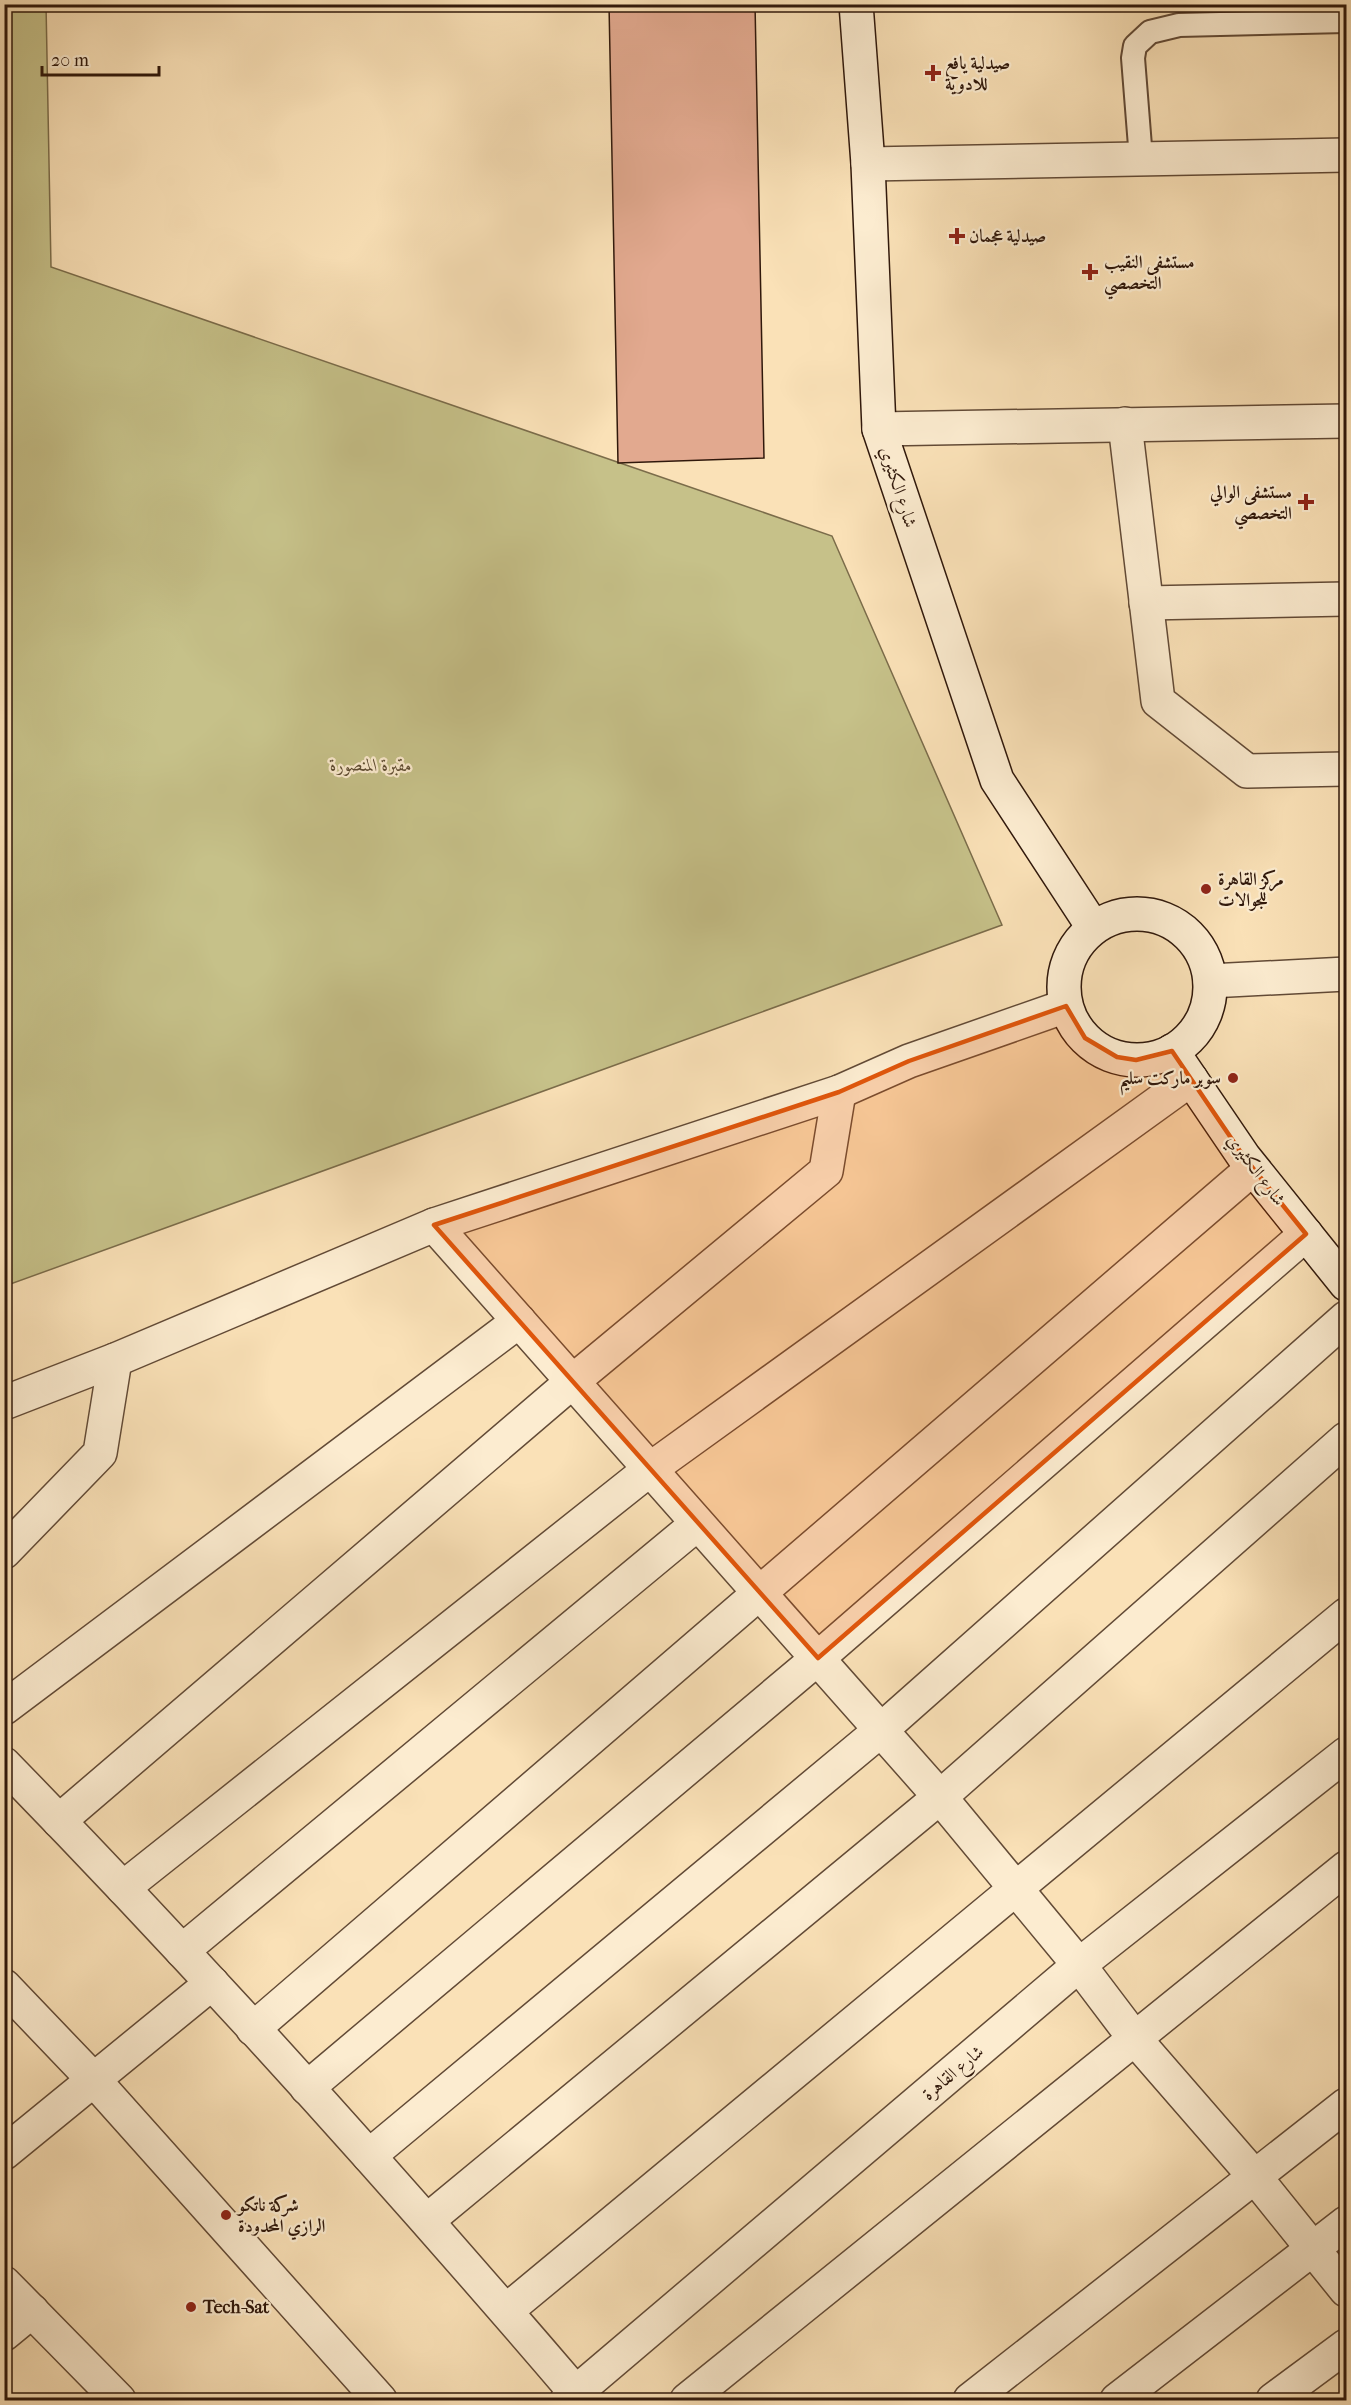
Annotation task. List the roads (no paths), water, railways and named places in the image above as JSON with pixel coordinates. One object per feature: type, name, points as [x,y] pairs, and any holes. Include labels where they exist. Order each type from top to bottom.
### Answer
[{"type":"street","name":"شارع الكثيري","points":[[856,4],[868,164],[879,429],[997,780],[1093,927]]},
{"type":"street","points":[[868,164],[1347,155]]},
{"type":"street","points":[[879,429],[1347,421]]},
{"type":"street","points":[[1125,424],[1158,701],[1246,771],[1347,769]]},
{"type":"street","points":[[1146,603],[1347,599]]},
{"type":"street","points":[[1135,914],[1157,916],[1178,925],[1194,940],[1205,959],[1210,981],[1209,1002],[1202,1022],[1189,1039],[1172,1051],[1154,1058],[1136,1060],[1117,1057],[1100,1050],[1085,1038],[1073,1024],[1066,1006],[1063,988],[1065,971],[1071,954],[1093,927],[1113,917],[1135,914]]},
{"type":"street","points":[[1210,981],[1347,974]]},
{"type":"street","points":[[4,1403],[115,1360],[434,1225],[839,1092],[909,1061],[1066,1006]]},
{"type":"street","name":"شارع الكثيري","points":[[1172,1051],[1252,1169],[1347,1284]]},
{"type":"street","points":[[123,1888],[649,1470],[1191,1079]]},
{"type":"street","points":[[60,1821],[573,1381],[826,1172],[839,1092]]},
{"type":"street","points":[[254,2029],[1252,1169]]},
{"type":"street","points":[[434,1225],[940,1797],[1079,1965],[1135,2039],[1254,2177],[1347,2290]]},
{"type":"street","points":[[307,2088],[818,1658],[1306,1234]]},
{"type":"street","points":[[369,2156],[881,1730],[1347,1318]]},
{"type":"street","points":[[4,1708],[519,1320]]},
{"type":"street","points":[[4,1552],[100,1453],[115,1360]]},
{"type":"street","points":[[428,2220],[940,1797],[1347,1439]]},
{"type":"street","points":[[182,1951],[697,1524]]},
{"type":"street","points":[[506,2311],[1347,1615]]},
{"type":"street","name":"شارع القاهرة","points":[[571,2397],[1079,1965],[1347,1754]]},
{"type":"street","points":[[4,1764],[212,1983],[428,2220],[506,2311],[571,2397]]},
{"type":"street","points":[[687,2400],[1347,1868]]},
{"type":"street","points":[[4,2153],[212,1983]]},
{"type":"street","points":[[4,1986],[93,2079],[380,2400]]},
{"type":"street","points":[[970,2400],[1347,2105]]},
{"type":"street","points":[[1117,2400],[1347,2223]]},
{"type":"street","points":[[4,2283],[32,2311],[101,2395]]},
{"type":"street","points":[[4,2334],[32,2311]]},
{"type":"street","points":[[1274,2400],[1347,2346]]},
{"type":"lane","points":[[1141,159],[1133,58],[1136,46],[1150,32],[1179,25],[1347,21]]},
{"type":"place","name":"صيدلية يافع للادوية","points":[[933,73]]},
{"type":"place","name":"صيدلية عجمان","points":[[957,236]]},
{"type":"place","name":"مستشفى النقيب التخصصي","points":[[1090,272]]},
{"type":"place","name":"مستشفى الوالي التخصصي","points":[[1306,502]]},
{"type":"place","name":"مركز القاهرة للجوالات","points":[[1206,889]]},
{"type":"place","name":"سوبر ماركت سليم","points":[[1233,1078]]},
{"type":"place","name":"شركة ناتكو الرازي المحدودة","points":[[226,2215]]},
{"type":"place","name":"Tech-Sat","points":[[191,2307]]},
{"type":"park label","name":"مقبرة المنصورة","points":[[371,765]]}]
